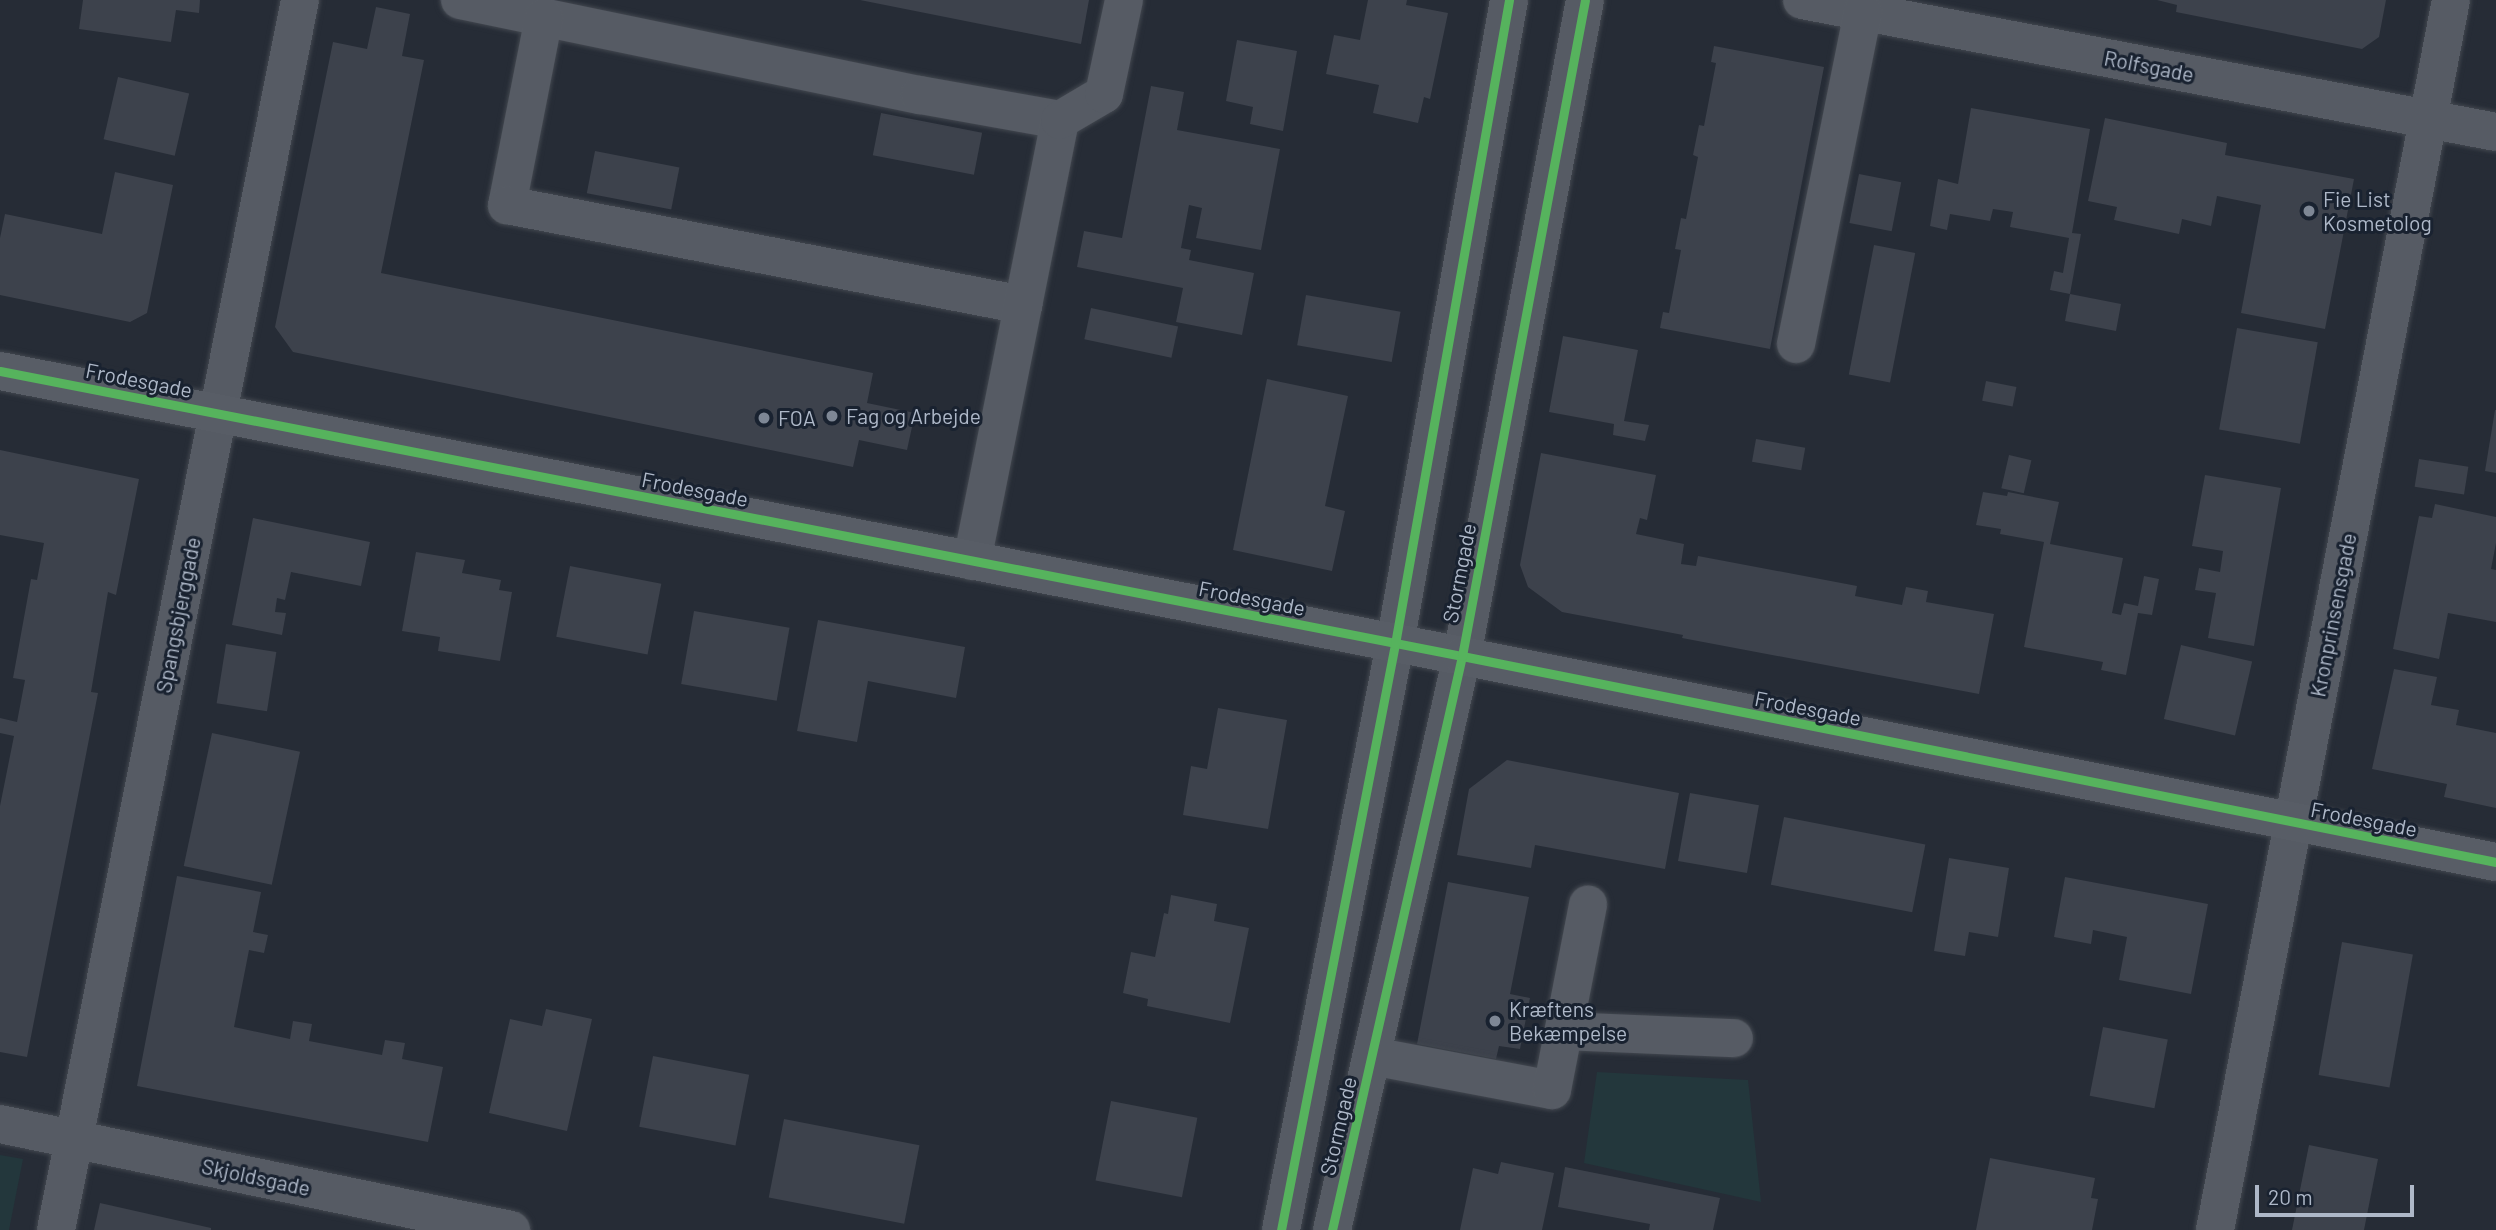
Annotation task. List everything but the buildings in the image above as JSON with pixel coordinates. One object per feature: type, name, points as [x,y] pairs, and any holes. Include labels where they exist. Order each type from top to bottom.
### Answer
[{"type":"main road","name":"Frodesgade","points":[[0,371],[1462,656],[2496,862]]},
{"type":"street","name":"Spangsbjerggade","points":[[56,1230],[300,0]]},
{"type":"street","points":[[460,0],[920,95],[1060,120],[1104,94],[1124,0]]},
{"type":"street","name":"Stormgade","points":[[1281,1230],[1395,644],[1509,0]]},
{"type":"street","name":"Stormgade","points":[[1332,1230],[1462,656],[1585,0]]},
{"type":"street","name":"Rolfsgade","points":[[1802,0],[2496,132]]},
{"type":"street","name":"Kronprinsensgade","points":[[2215,1230],[2451,0]]},
{"type":"street","points":[[1796,344],[1863,12]]},
{"type":"street","points":[[544,17],[507,205],[1023,305]]},
{"type":"street","points":[[972,561],[1060,120]]},
{"type":"street","points":[[1372,1056],[1552,1090],[1588,904]]},
{"type":"street","points":[[1564,1031],[1734,1038]]},
{"type":"street","name":"Skjoldsgade","points":[[0,1124],[512,1230]]},
{"type":"green space","points":[[1597,1072],[1748,1080],[1761,1202],[1584,1163]]},
{"type":"green space","points":[[0,1155],[23,1159],[9,1230],[0,1230]]},
{"type":"cycle path","points":[[1281,1230],[1395,644],[1509,0]]},
{"type":"cycle path","points":[[1332,1230],[1462,656],[1585,0]]},
{"type":"cycle path","points":[[0,371],[1462,656],[2496,862]]},
{"type":"place","name":"Fie List Kosmetolog","points":[[2309,211]]},
{"type":"place","name":"Fag og Arbejde","points":[[832,416]]},
{"type":"place","name":"FOA","points":[[764,418]]},
{"type":"place","name":"Kræftens Bekæmpelse","points":[[1495,1021]]}]
